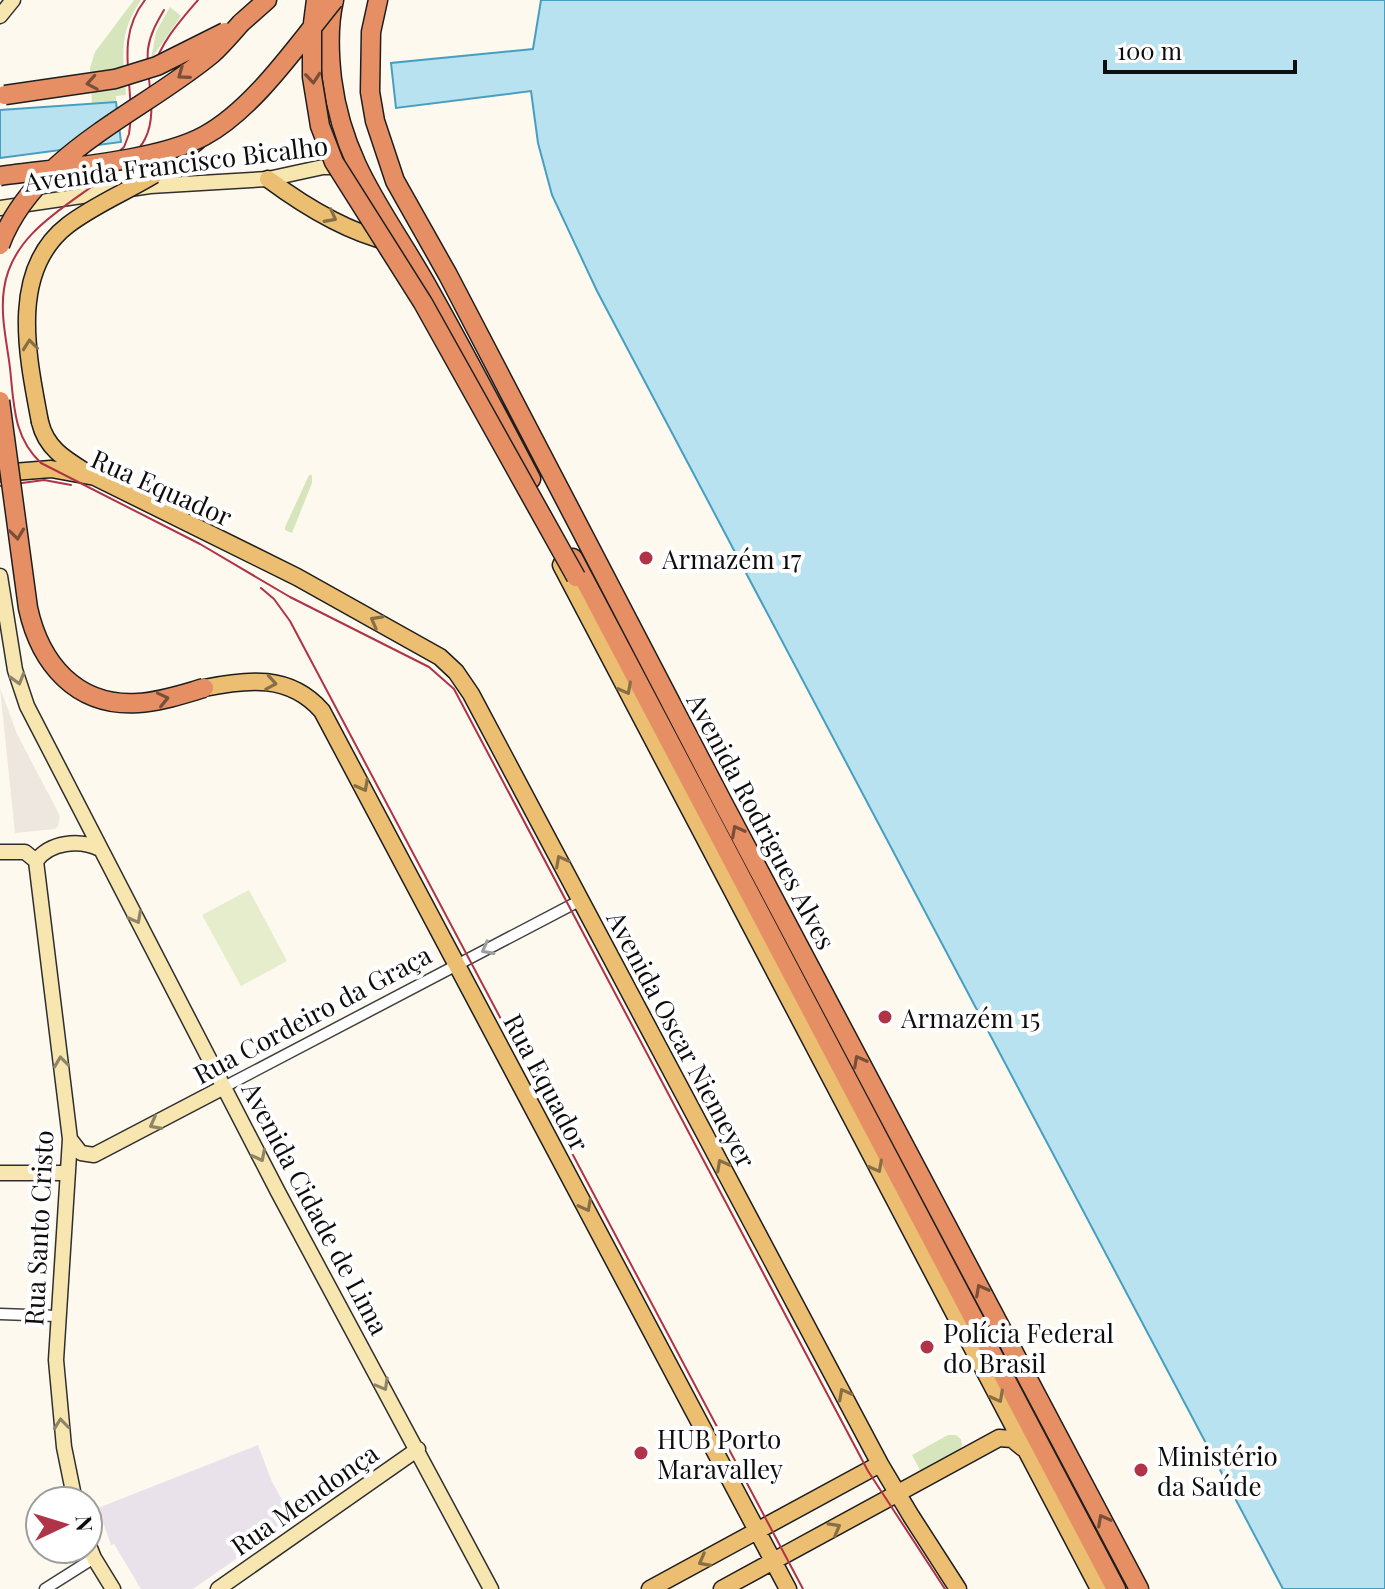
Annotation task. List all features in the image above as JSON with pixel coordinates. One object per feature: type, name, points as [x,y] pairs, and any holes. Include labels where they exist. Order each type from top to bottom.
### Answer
[{"type":"highway","points":[[0,245],[9,223],[24,200],[50,172],[213,53],[267,0]]},
{"type":"highway","points":[[316,0],[312,77],[320,126],[334,162],[423,303],[576,577],[627,660]]},
{"type":"highway","points":[[0,176],[123,159],[166,150],[203,137],[246,103],[334,0]]},
{"type":"highway","name":"Avenida Rodrigues Alves","points":[[334,0],[330,26],[331,71],[339,119],[357,171],[456,338],[1116,1589]]},
{"type":"highway","name":"Avenida Rodrigues Alves","points":[[378,0],[368,67],[373,113],[395,181],[448,275],[742,840],[1139,1589]]},
{"type":"highway","points":[[0,96],[115,79],[157,66],[241,23]]},
{"type":"highway","points":[[0,401],[28,608],[34,634],[47,660],[75,686],[116,702],[150,702],[204,688]]},
{"type":"main road","points":[[0,16],[13,0]]},
{"type":"main road","points":[[95,477],[54,449],[44,436],[27,312],[31,282],[46,248],[71,223],[154,175],[203,137]]},
{"type":"main road","name":"Avenida Francisco Bicalho","points":[[0,208],[150,186],[268,179],[323,167],[341,166],[357,171]]},
{"type":"main road","points":[[268,179],[293,197],[369,238],[398,244]]},
{"type":"main road","name":"Avenida Rodrigues Alves","points":[[377,205],[398,244],[401,261],[1099,1589]]},
{"type":"main road","name":"Rua Equador","points":[[0,473],[51,469],[95,477],[297,577]]},
{"type":"main road","name":"Avenida Cidade de Lima","points":[[0,576],[13,659],[23,696],[224,1087],[491,1589]]},
{"type":"main road","name":"Avenida Oscar Niemeyer","points":[[297,577],[440,657],[456,672],[471,694],[880,1464],[958,1589]]},
{"type":"main road","name":"Rua Equador","points":[[204,688],[262,680],[296,689],[316,704],[326,718],[788,1589]]},
{"type":"main road","points":[[0,852],[25,852],[36,861],[45,852],[68,844],[86,843],[100,849]]},
{"type":"main road","name":"Rua Santo Cristo","points":[[36,861],[70,1139],[56,1360],[71,1485]]},
{"type":"main road","name":"Rua Cordeiro da Graça","points":[[70,1139],[81,1153],[94,1155],[224,1087]]},
{"type":"main road","points":[[0,1173],[68,1173]]},
{"type":"main road","points":[[722,1589],[999,1438],[1012,1439],[1026,1451]]},
{"type":"main road","name":"Rua Mendonça","points":[[218,1589],[418,1449]]},
{"type":"main road","points":[[650,1589],[880,1464]]},
{"type":"main road","points":[[98,1565],[113,1589]]},
{"type":"street","name":"Rua Cordeiro da Graça","points":[[224,1087],[581,900]]},
{"type":"street","points":[[0,1314],[57,1316]]},
{"type":"street","points":[[45,1589],[83,1565]]},
{"type":"shaded area","points":[[0,688],[17,734],[60,816],[55,829],[15,833]]},
{"type":"shaded area","points":[[258,1445],[272,1482],[293,1519],[193,1589],[141,1589],[114,1544],[111,1545],[104,1525],[104,1506]]},
{"type":"green space","points":[[134,0],[141,0],[125,35],[126,95],[116,96],[116,102],[92,104],[90,68],[95,52]]},
{"type":"green space","points":[[170,7],[181,16],[151,59],[156,32]]},
{"type":"green space","points":[[309,475],[312,475],[312,483],[292,533],[285,527]]},
{"type":"green space","points":[[249,890],[287,961],[241,986],[202,915]]},
{"type":"green space","points":[[948,1435],[961,1439],[959,1451],[921,1472],[912,1455]]},
{"type":"water","points":[[541,0],[1385,0],[1385,1589],[1283,1589],[597,291],[552,195],[538,143],[531,91],[396,108],[391,63],[533,49]]},
{"type":"water","points":[[116,102],[121,142],[0,158],[0,110]]},
{"type":"tram line","points":[[113,157],[124,147],[129,134],[128,48],[135,16],[145,0]]},
{"type":"tram line","points":[[153,70],[166,42],[198,0]]},
{"type":"tram line","points":[[164,10],[148,49],[151,118],[142,145],[119,167],[40,226],[27,239],[9,270],[4,289],[3,319],[16,419],[25,442],[41,463],[200,544],[290,597],[429,667],[454,689],[868,1471],[945,1589]]},
{"type":"tram line","points":[[0,486],[44,480],[71,485]]},
{"type":"tram line","points":[[261,588],[274,599],[290,621],[803,1589]]},
{"type":"place","name":"Armazém 17","points":[[646,558]]},
{"type":"place","name":"Armazém 15","points":[[885,1017]]},
{"type":"place","name":"Polícia Federal do Brasil","points":[[927,1347]]},
{"type":"place","name":"HUB Porto Maravalley","points":[[641,1453]]},
{"type":"place","name":"Ministério da Saúde","points":[[1141,1470]]}]
